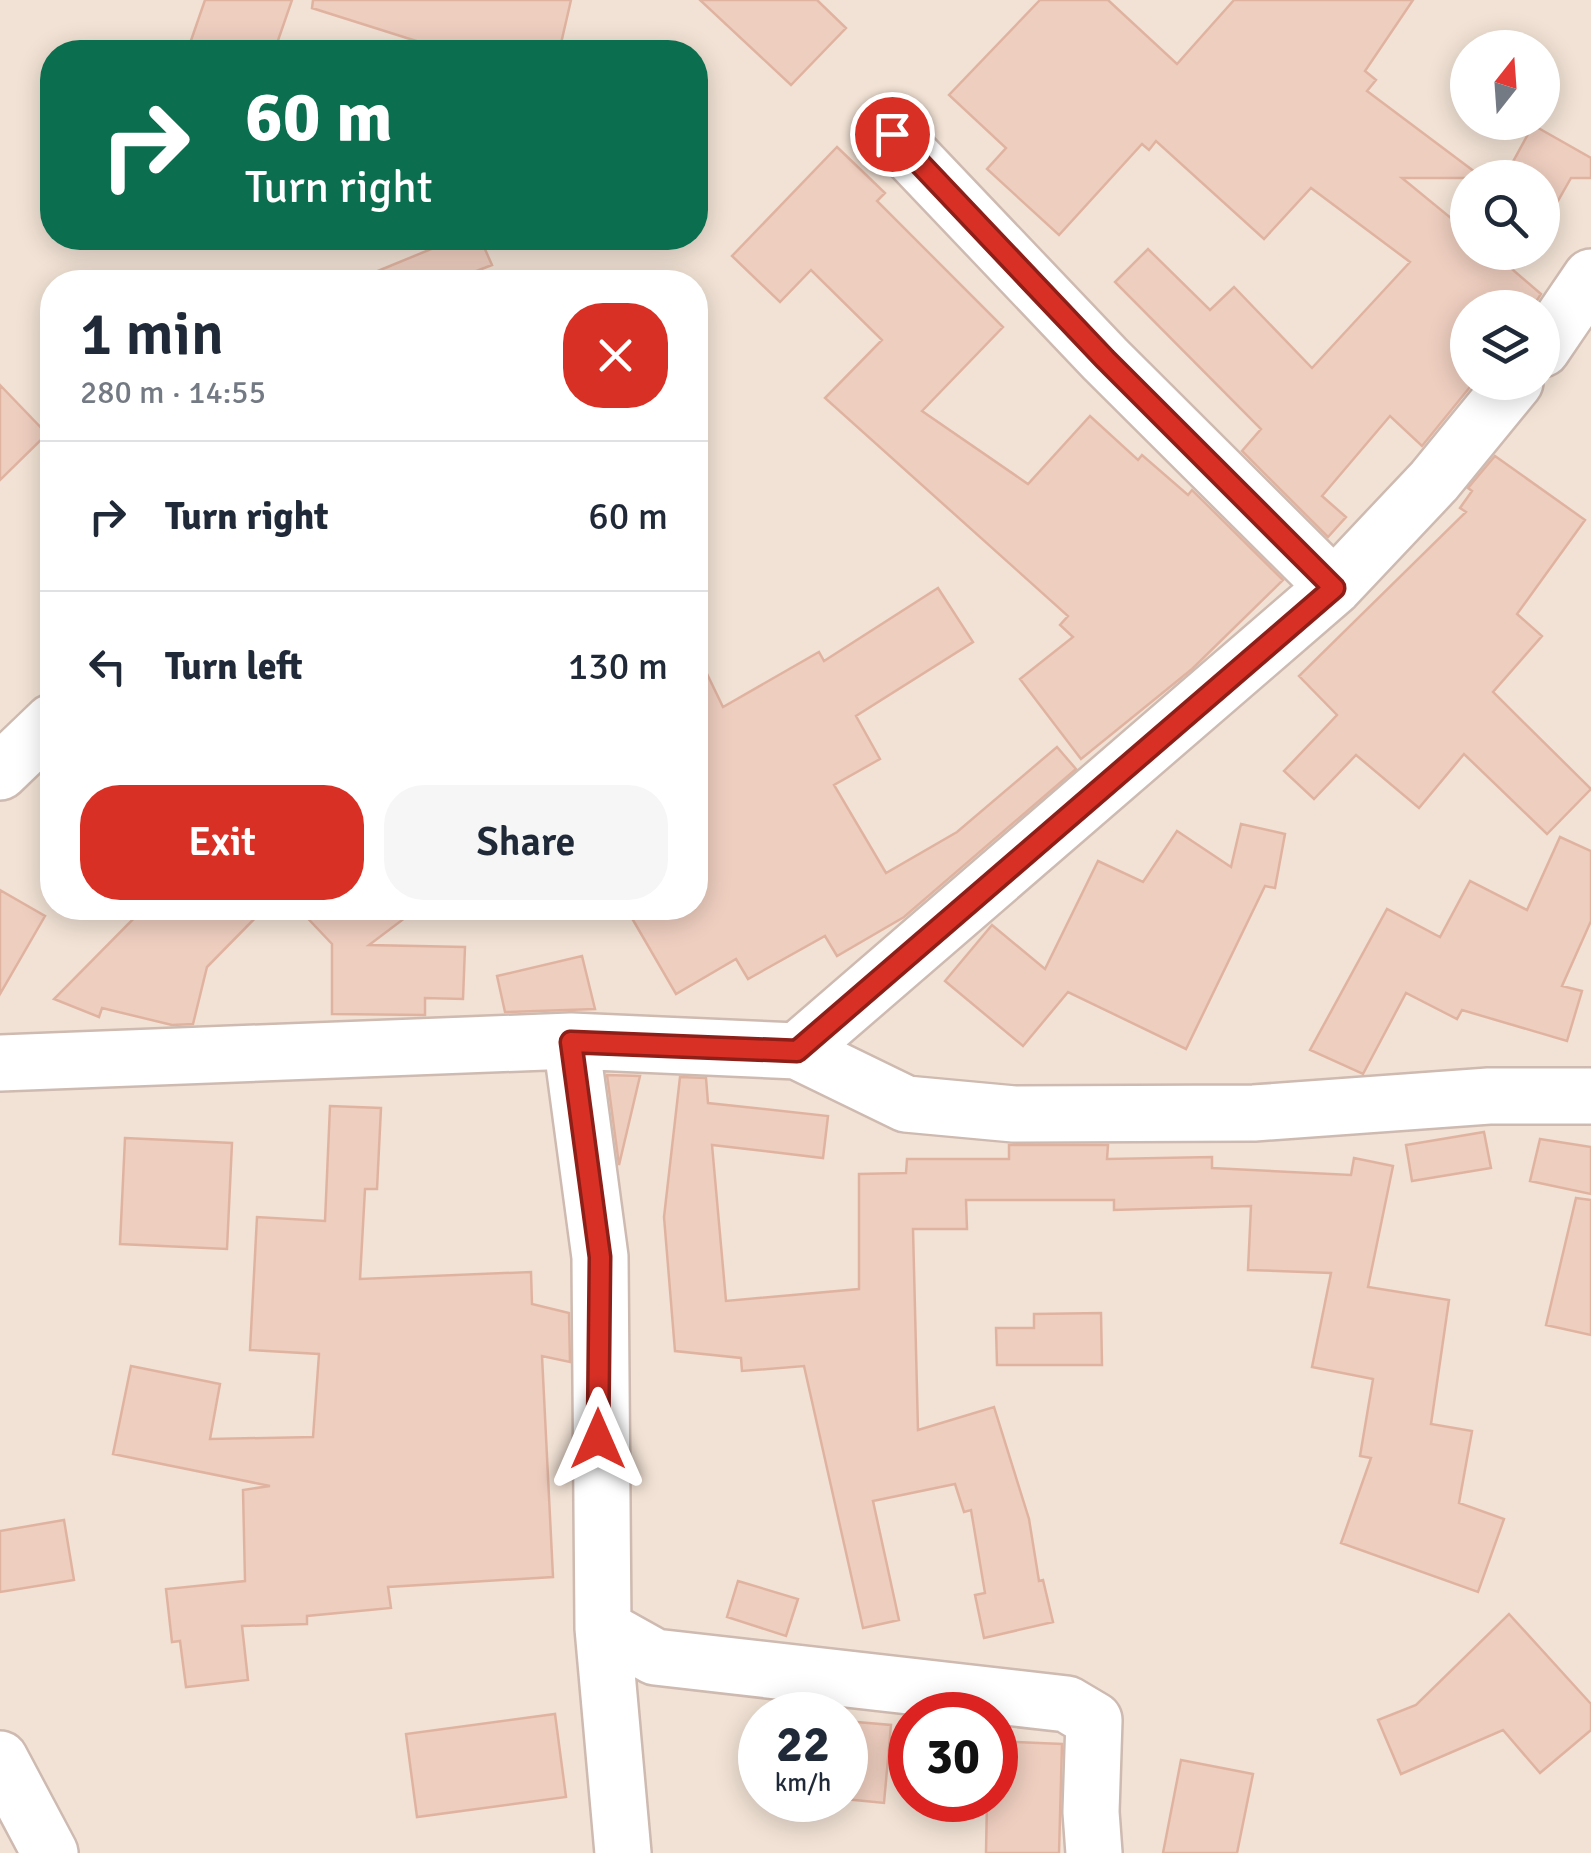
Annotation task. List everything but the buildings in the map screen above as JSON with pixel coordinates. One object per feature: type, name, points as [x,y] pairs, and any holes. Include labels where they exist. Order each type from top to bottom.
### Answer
[{"type":"street","points":[[892,134],[1105,359],[1334,588]]},
{"type":"street","points":[[1560,323],[1591,278]]},
{"type":"street","points":[[797,1051],[1334,588],[1434,481],[1500,400]]},
{"type":"street","points":[[0,772],[40,734]]},
{"type":"street","points":[[571,1042],[600,1257],[603,1628],[622,1853]]},
{"type":"street","points":[[0,1062],[571,1042],[797,1051],[906,1104],[1014,1114],[1254,1113],[1489,1096],[1591,1096]]},
{"type":"street","points":[[603,1628],[655,1657],[1067,1704],[1094,1720],[1090,1812],[1094,1853]]},
{"type":"street","points":[[0,1759],[50,1853]]},
{"type":"shaded area","points":[[0,0],[1591,0],[1591,1853],[0,1853]]},
{"type":"route","points":[[598,1439],[600,1257],[571,1042],[797,1051],[1334,588],[1105,359],[892,134]]}]
